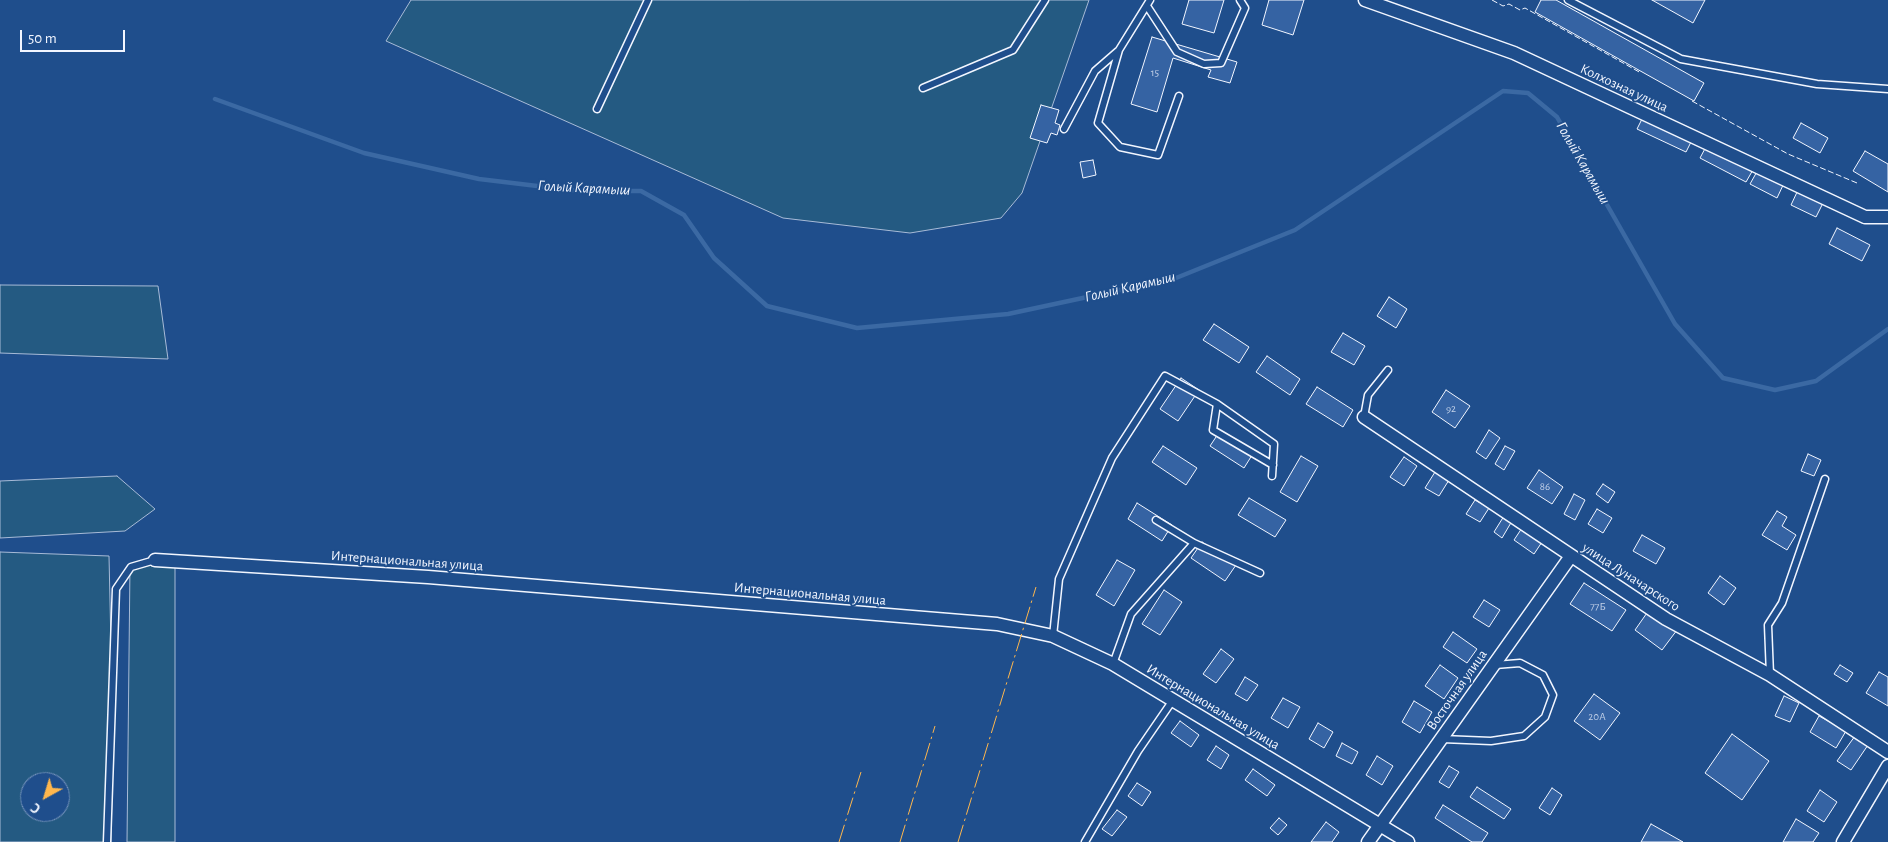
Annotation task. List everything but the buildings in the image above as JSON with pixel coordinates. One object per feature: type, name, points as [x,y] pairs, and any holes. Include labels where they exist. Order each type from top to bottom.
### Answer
[{"type":"street","name":"Колхозная улица","points":[[1365,0],[1514,53],[1865,216],[1888,217]]},
{"type":"street","name":"улица Луначарского","points":[[1364,417],[1666,619],[1770,675],[1888,752]]},
{"type":"street","name":"Восточная улица","points":[[1368,842],[1571,556]]},
{"type":"street","name":"Интернациональная улица","points":[[155,560],[438,578],[988,623],[1053,636],[1113,664],[1408,842]]},
{"type":"street","points":[[1843,842],[1888,766]]},
{"type":"lane","points":[[597,109],[648,0]]},
{"type":"lane","points":[[923,88],[1013,50],[1045,0]]},
{"type":"lane","points":[[1179,96],[1158,155],[1120,147],[1098,123],[1119,50],[1148,3],[1178,52],[1204,64],[1221,63],[1245,8],[1240,0]]},
{"type":"lane","points":[[1568,0],[1681,59],[1817,84],[1888,89]]},
{"type":"lane","points":[[1064,129],[1095,71],[1119,50]]},
{"type":"lane","points":[[1364,417],[1368,395],[1388,370]]},
{"type":"lane","points":[[1053,636],[1059,579],[1112,458],[1165,376],[1217,404],[1274,444],[1272,476]]},
{"type":"lane","points":[[1217,404],[1213,430],[1273,465]]},
{"type":"lane","points":[[1770,675],[1768,625],[1782,603],[1825,479]]},
{"type":"lane","points":[[1156,520],[1194,543],[1260,573]]},
{"type":"lane","points":[[1113,664],[1131,614],[1194,543]]},
{"type":"lane","points":[[107,842],[116,589],[131,567],[155,560]]},
{"type":"lane","points":[[1441,739],[1491,741],[1524,736],[1545,718],[1553,695],[1542,675],[1520,663],[1494,665]]},
{"type":"lane","points":[[1085,842],[1138,752],[1173,700]]},
{"type":"shaded area","points":[[411,0],[1089,0],[1022,193],[1001,218],[910,233],[783,218],[386,41]]},
{"type":"shaded area","points":[[0,285],[158,286],[168,359],[0,353]]},
{"type":"shaded area","points":[[117,476],[155,509],[125,531],[0,538],[0,481]]},
{"type":"shaded area","points":[[0,552],[109,556],[113,738],[111,842],[0,842]]},
{"type":"shaded area","points":[[175,558],[175,842],[127,842],[130,564]]},
{"type":"waterway","name":"Голый Карамыш","points":[[215,99],[364,153],[479,179],[579,191],[641,191],[684,215],[714,258],[767,306],[857,328],[1008,314],[1176,278],[1295,230],[1503,91],[1528,93],[1557,117],[1675,324],[1723,378],[1775,390],[1816,381],[1888,329]]},
{"type":"fence","points":[[1492,0],[1503,6],[1509,4],[1520,10],[1525,8],[1641,73]]},
{"type":"fence","points":[[1692,101],[1788,154],[1857,183]]},
{"type":"power","points":[[958,842],[1036,587]]},
{"type":"power","points":[[900,842],[935,726]]},
{"type":"power","points":[[839,842],[861,772]]}]
